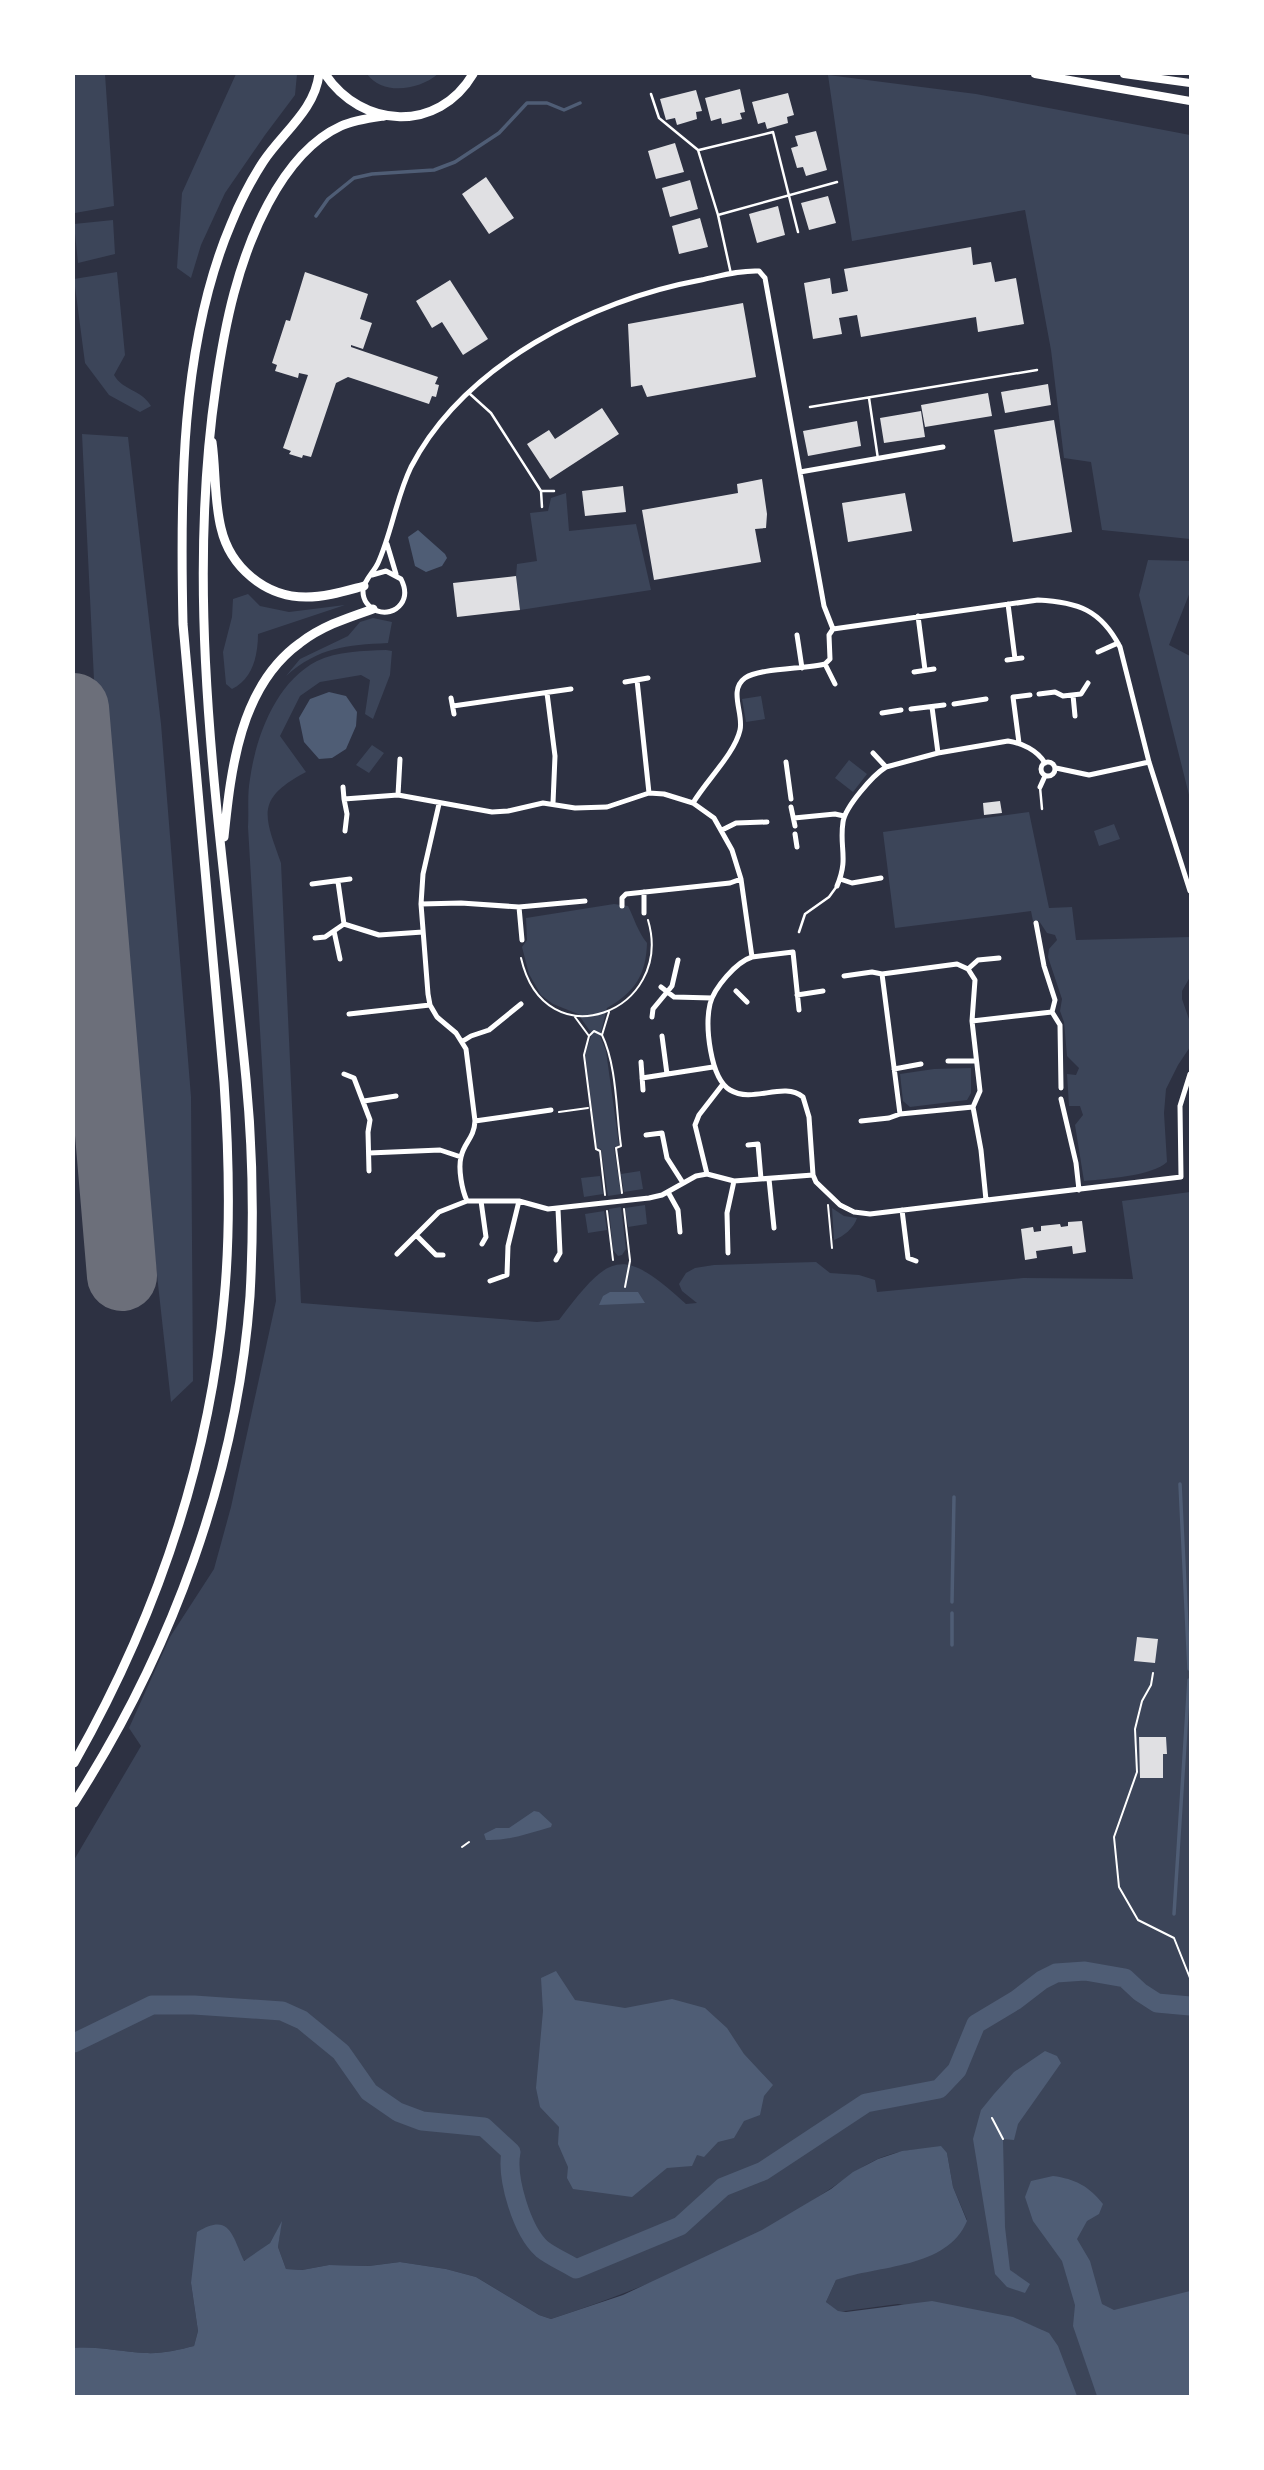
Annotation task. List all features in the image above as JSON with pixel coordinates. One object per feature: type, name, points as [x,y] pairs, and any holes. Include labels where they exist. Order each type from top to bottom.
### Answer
[{"type":"highway","points":[[74,1763],[119,1677],[160,1583],[188,1495],[215,1371],[227,1257],[228,1150],[225,1082],[183,624],[181,552],[186,427],[203,317],[229,227],[247,188],[265,160],[309,103],[320,74]]},
{"type":"highway","points":[[325,74],[346,97],[384,116]]},
{"type":"highway","points":[[74,1803],[139,1689],[182,1590],[227,1447],[237,1396],[250,1291],[252,1149],[221,863],[208,687],[202,552],[210,426],[221,348],[233,296],[249,244],[275,191],[301,157],[325,135],[356,120],[412,116],[438,107],[461,91],[473,74]]},
{"type":"highway","points":[[210,426],[220,526],[226,545],[246,573],[266,587],[294,597],[333,595],[364,586]]},
{"type":"highway","points":[[221,863],[228,793],[237,749],[243,726],[264,682],[278,663],[298,644],[336,622],[373,609]]},
{"type":"main road","points":[[1035,74],[1191,101]]},
{"type":"main road","points":[[1125,74],[1149,75],[1191,83]]},
{"type":"street","points":[[386,541],[390,561],[404,584],[405,591],[401,604],[389,612],[373,609],[364,597],[364,586],[372,575],[386,541],[412,466],[442,420],[468,392],[515,356],[600,310],[680,284],[759,271],[765,278],[824,606],[833,629]]},
{"type":"street","points":[[800,472],[943,447]]},
{"type":"street","points":[[372,575],[386,571],[396,574]]},
{"type":"street","points":[[693,803],[740,730],[737,695],[741,680],[756,674],[825,664],[830,659],[829,635],[833,629],[1038,600],[1078,606],[1097,616],[1113,633],[1118,643],[1149,762],[1191,891]]},
{"type":"street","points":[[1007,660],[1019,658],[1008,604]]},
{"type":"street","points":[[918,616],[925,670]]},
{"type":"street","points":[[797,635],[802,668]]},
{"type":"street","points":[[1098,652],[1118,643]]},
{"type":"street","points":[[825,664],[835,684]]},
{"type":"street","points":[[914,672],[934,669]]},
{"type":"street","points":[[625,682],[648,678]]},
{"type":"street","points":[[636,680],[649,793]]},
{"type":"street","points":[[1039,694],[1081,694],[1088,683]]},
{"type":"street","points":[[453,706],[571,689]]},
{"type":"street","points":[[547,693],[555,756],[553,803]]},
{"type":"street","points":[[1019,743],[1013,697],[1030,695]]},
{"type":"street","points":[[1073,695],[1075,716]]},
{"type":"street","points":[[451,698],[454,714]]},
{"type":"street","points":[[954,704],[986,699]]},
{"type":"street","points":[[911,709],[944,705]]},
{"type":"street","points":[[932,707],[938,753]]},
{"type":"street","points":[[882,713],[901,710]]},
{"type":"street","points":[[837,886],[845,868],[842,825],[844,816],[876,774],[886,767],[938,753],[1008,741],[1019,743],[1040,755],[1045,763]]},
{"type":"street","points":[[873,753],[886,767]]},
{"type":"street","points":[[398,795],[400,759]]},
{"type":"street","points":[[786,762],[791,799]]},
{"type":"street","points":[[1045,776],[1041,769],[1045,763],[1051,762],[1056,768],[1089,775],[1149,762]]},
{"type":"street","points":[[1045,776],[1053,775],[1056,768]]},
{"type":"street","points":[[1040,787],[1045,776]]},
{"type":"street","points":[[343,787],[347,814],[345,831]]},
{"type":"street","points":[[344,799],[398,795],[492,812],[553,803],[575,808],[607,807],[649,793],[664,794],[693,803],[714,818],[732,850],[741,879],[752,957]]},
{"type":"street","points":[[439,804],[423,874],[421,904],[430,1005],[436,1017],[463,1041],[467,1062],[475,1121],[475,1132],[461,1157],[467,1201]]},
{"type":"street","points":[[791,807],[794,826]]},
{"type":"street","points":[[794,818],[835,814],[844,816]]},
{"type":"street","points":[[722,830],[736,823],[766,822]]},
{"type":"street","points":[[795,834],[797,847]]},
{"type":"street","points":[[840,878],[852,883],[881,878]]},
{"type":"street","points":[[312,884],[350,879]]},
{"type":"street","points":[[622,906],[622,898],[626,894],[730,883],[741,879]]},
{"type":"street","points":[[338,882],[345,924]]},
{"type":"street","points":[[644,892],[644,913]]},
{"type":"street","points":[[421,904],[461,903],[519,907],[585,901]]},
{"type":"street","points":[[519,907],[522,940]]},
{"type":"street","points":[[1035,923],[1055,1000],[1052,1012],[1060,1025],[1061,1088]]},
{"type":"street","points":[[315,938],[325,937],[345,924],[379,934],[423,932]]},
{"type":"street","points":[[334,931],[340,959]]},
{"type":"street","points":[[799,1010],[793,952],[746,959],[712,998],[709,1015],[713,1067],[723,1084],[743,1096],[793,1091],[803,1097],[809,1117],[813,1175],[827,1194],[854,1212],[870,1214],[1181,1177],[1180,1106],[1191,1073]]},
{"type":"street","points":[[968,969],[978,960],[999,958]]},
{"type":"street","points":[[652,1017],[659,1000],[667,994],[678,960]]},
{"type":"street","points":[[844,976],[957,964],[968,969],[975,980],[972,1021],[980,1091],[973,1107],[986,1200]]},
{"type":"street","points":[[881,974],[900,1114]]},
{"type":"street","points":[[661,987],[674,997],[712,998]]},
{"type":"street","points":[[736,991],[747,1002]]},
{"type":"street","points":[[797,995],[823,991]]},
{"type":"street","points":[[463,1041],[489,1030],[521,1004]]},
{"type":"street","points":[[349,1014],[430,1005]]},
{"type":"street","points":[[972,1021],[1052,1012]]},
{"type":"street","points":[[662,1036],[667,1074]]},
{"type":"street","points":[[948,1061],[976,1060]]},
{"type":"street","points":[[641,1062],[643,1090]]},
{"type":"street","points":[[894,1069],[921,1065]]},
{"type":"street","points":[[642,1078],[713,1067]]},
{"type":"street","points":[[344,1074],[354,1078],[370,1120],[369,1171]]},
{"type":"street","points":[[707,1174],[695,1125],[699,1115],[723,1084]]},
{"type":"street","points":[[364,1101],[396,1096]]},
{"type":"street","points":[[1061,1099],[1076,1163],[1079,1190]]},
{"type":"street","points":[[861,1121],[900,1114],[973,1107]]},
{"type":"street","points":[[475,1121],[551,1112]]},
{"type":"street","points":[[646,1135],[662,1133],[667,1158],[683,1183]]},
{"type":"street","points":[[748,1145],[758,1144],[761,1179]]},
{"type":"street","points":[[369,1153],[440,1150],[461,1157]]},
{"type":"street","points":[[397,1254],[439,1212],[467,1201],[519,1201],[558,1209],[649,1198],[668,1192],[696,1176],[707,1174],[734,1181],[813,1175]]},
{"type":"street","points":[[769,1179],[774,1228]]},
{"type":"street","points":[[728,1253],[727,1213],[734,1181]]},
{"type":"street","points":[[668,1192],[678,1210],[680,1232]]},
{"type":"street","points":[[490,1281],[507,1275],[508,1246],[519,1201]]},
{"type":"street","points":[[481,1202],[486,1237],[482,1244]]},
{"type":"street","points":[[556,1260],[560,1253],[558,1209]]},
{"type":"street","points":[[902,1210],[908,1258],[916,1261]]},
{"type":"street","points":[[416,1235],[436,1255],[443,1255]]},
{"type":"lane","points":[[651,94],[659,118],[698,150],[718,215],[731,274]]},
{"type":"lane","points":[[698,150],[773,132],[798,232]]},
{"type":"lane","points":[[718,215],[837,183]]},
{"type":"lane","points":[[810,407],[1037,370]]},
{"type":"lane","points":[[468,392],[491,413],[541,491],[542,507]]},
{"type":"lane","points":[[869,398],[878,459]]},
{"type":"lane","points":[[541,491],[554,491]]},
{"type":"lane","points":[[1040,787],[1042,809]]},
{"type":"lane","points":[[799,932],[805,914],[829,897],[837,886]]},
{"type":"path","points":[[521,958],[524,972],[535,995],[549,1007],[575,1016],[593,1016],[610,1010],[629,999],[644,979],[652,954],[649,921],[644,913]]},
{"type":"path","points":[[602,1035],[610,1010]]},
{"type":"path","points":[[575,1016],[589,1036]]},
{"type":"path","points":[[614,1260],[584,1055],[589,1036],[594,1031],[602,1035],[609,1049],[621,1146],[617,1148],[630,1260],[625,1287]]},
{"type":"path","points":[[551,1112],[590,1108]]},
{"type":"path","points":[[827,1194],[832,1248]]},
{"type":"path","points":[[1153,1673],[1135,1729],[1137,1772],[1114,1837],[1119,1887],[1138,1920],[1174,1938],[1191,1978]]},
{"type":"path","points":[[462,1847],[468,1842]]},
{"type":"path","points":[[992,2118],[1003,2139]]},
{"type":"shaded area","points":[[74,74],[105,74],[114,206],[75,213]]},
{"type":"shaded area","points":[[236,74],[297,74],[295,95],[225,193],[201,245],[191,278],[177,268],[182,193]]},
{"type":"shaded area","points":[[367,74],[438,74],[411,87],[391,88],[382,86]]},
{"type":"shaded area","points":[[828,75],[976,94],[1190,135],[1190,539],[1102,530],[1091,462],[1064,458],[1051,350],[1025,210],[852,241]]},
{"type":"shaded area","points":[[113,220],[115,254],[78,263],[74,224]]},
{"type":"shaded area","points":[[117,272],[125,355],[114,375],[122,384],[147,400],[151,406],[140,412],[109,395],[85,363],[74,279]]},
{"type":"shaded area","points":[[82,434],[128,437],[161,724],[191,1097],[193,1381],[171,1402],[96,721]]},
{"type":"shaded area","points":[[566,493],[569,531],[636,524],[651,590],[520,610],[517,564],[537,561],[530,513],[548,511],[551,498]]},
{"type":"shaded area","points":[[418,530],[445,554],[447,558],[442,566],[426,572],[415,566],[408,537]]},
{"type":"shaded area","points":[[1148,560],[1190,561],[1190,592],[1169,645],[1190,656],[1190,799],[1139,595]]},
{"type":"shaded area","points":[[248,594],[260,606],[289,612],[345,605],[258,634],[253,666],[245,679],[232,689],[226,684],[223,652],[232,617],[233,599]]},
{"type":"shaded area","points":[[373,618],[392,622],[388,643],[334,649],[310,659],[286,676],[300,659],[348,636],[360,622]]},
{"type":"shaded area","points":[[392,651],[390,675],[373,719],[365,714],[370,680],[361,675],[320,682],[300,696],[280,736],[306,772],[278,791],[268,810],[268,820],[281,863],[301,1303],[537,1322],[559,1320],[591,1281],[604,1270],[617,1265],[631,1265],[646,1272],[686,1304],[697,1303],[682,1291],[679,1284],[686,1273],[695,1268],[714,1265],[816,1262],[830,1273],[859,1275],[875,1280],[877,1292],[1023,1278],[1133,1279],[1122,1201],[1190,1192],[1190,2396],[1055,2396],[1042,2330],[1030,2325],[898,2304],[838,2312],[826,2302],[836,2280],[967,2220],[953,2187],[947,2153],[929,2150],[897,2153],[873,2161],[779,2221],[711,2257],[632,2290],[551,2319],[539,2315],[476,2277],[446,2269],[400,2262],[286,2269],[278,2247],[281,2224],[270,2243],[250,2258],[191,2283],[198,2331],[194,2346],[151,2353],[74,2348],[74,1860],[141,1746],[129,1728],[170,1637],[214,1569],[231,1507],[276,1301],[248,827],[253,762],[270,712],[290,682],[303,670],[333,655]]},
{"type":"shaded area","points":[[329,692],[346,696],[357,712],[356,726],[346,749],[332,758],[319,759],[304,742],[299,718],[310,699]]},
{"type":"shaded area","points":[[761,696],[765,719],[746,722],[742,699]]},
{"type":"shaded area","points":[[372,745],[384,753],[369,773],[356,765]]},
{"type":"shaded area","points":[[849,760],[867,774],[853,792],[835,778]]},
{"type":"shaded area","points":[[1029,812],[1049,908],[1072,907],[1076,940],[1190,937],[1190,977],[1182,991],[1182,999],[1190,1022],[1190,1047],[1166,1089],[1164,1113],[1167,1162],[1151,1171],[1084,1181],[1075,1125],[1083,1115],[1080,1106],[1069,1106],[1067,1074],[1076,1075],[1079,1068],[1067,1056],[1064,1022],[1060,1011],[1062,999],[1048,957],[1049,949],[1057,940],[1055,935],[1047,933],[1039,921],[1033,921],[1031,911],[895,928],[883,832]]},
{"type":"shaded area","points":[[1114,824],[1120,839],[1099,846],[1094,831]]},
{"type":"shaded area","points":[[614,904],[628,906],[647,943],[644,964],[637,982],[625,996],[607,1008],[600,1036],[606,1051],[619,1145],[614,1148],[621,1194],[608,1196],[601,1149],[597,1148],[585,1054],[592,1034],[578,1014],[553,1004],[541,995],[529,974],[522,947],[527,940],[526,918]]},
{"type":"shaded area","points":[[971,1068],[971,1093],[967,1100],[910,1107],[903,1101],[900,1074],[934,1069]]},
{"type":"shaded area","points":[[640,1171],[643,1189],[624,1192],[621,1174]]},
{"type":"shaded area","points":[[600,1176],[603,1194],[584,1197],[581,1178]]},
{"type":"shaded area","points":[[645,1205],[647,1224],[628,1227],[625,1208]]},
{"type":"shaded area","points":[[621,1207],[626,1249],[618,1256],[613,1250],[609,1209]]},
{"type":"shaded area","points":[[832,1208],[844,1216],[857,1218],[848,1232],[834,1240]]},
{"type":"shaded area","points":[[604,1211],[607,1230],[588,1233],[585,1214]]},
{"type":"shaded area","points":[[610,1292],[638,1292],[645,1303],[599,1305],[603,1296]]},
{"type":"shaded area","points":[[534,1811],[539,1812],[552,1824],[551,1827],[511,1838],[486,1840],[484,1834],[496,1828],[509,1828]]},
{"type":"shaded area","points":[[556,1971],[575,2000],[625,2008],[672,1999],[705,2008],[727,2028],[744,2054],[773,2085],[764,2096],[760,2115],[744,2121],[734,2138],[718,2142],[704,2157],[697,2155],[692,2166],[667,2168],[632,2197],[573,2189],[567,2178],[568,2167],[558,2144],[559,2127],[540,2107],[536,2088],[543,2011],[541,1978]]},
{"type":"shaded area","points":[[1045,2051],[1057,2056],[1061,2063],[1018,2124],[1014,2140],[1003,2139],[1005,2227],[1010,2270],[1030,2284],[1025,2293],[1007,2287],[995,2274],[973,2139],[981,2110],[994,2094],[1014,2072]]},
{"type":"shaded area","points":[[941,2146],[947,2153],[953,2187],[967,2221],[957,2237],[928,2257],[836,2280],[826,2302],[838,2311],[846,2312],[932,2301],[1013,2317],[1049,2333],[1058,2346],[1077,2396],[74,2396],[74,2348],[151,2353],[194,2346],[198,2331],[191,2283],[197,2232],[208,2226],[217,2224],[228,2229],[244,2261],[270,2243],[282,2221],[278,2247],[286,2269],[400,2262],[446,2269],[476,2277],[539,2315],[551,2319],[623,2295],[762,2230],[878,2159],[902,2151]]},
{"type":"shaded area","points":[[1053,2176],[1081,2184],[1103,2204],[1099,2214],[1087,2221],[1077,2239],[1090,2261],[1102,2304],[1114,2310],[1190,2291],[1190,2396],[1097,2396],[1073,2326],[1075,2305],[1062,2261],[1033,2221],[1025,2197],[1031,2181]]},
{"type":"building","points":[[740,89],[745,112],[740,113],[742,119],[722,124],[721,118],[711,121],[705,98]]},
{"type":"building","points":[[696,90],[702,111],[696,112],[697,119],[677,125],[675,118],[666,120],[660,99]]},
{"type":"building","points":[[788,93],[794,115],[787,117],[788,123],[767,129],[765,122],[758,124],[752,102]]},
{"type":"building","points":[[816,131],[827,170],[806,176],[803,167],[797,168],[791,148],[798,146],[795,136]]},
{"type":"building","points":[[675,143],[684,172],[656,179],[648,151]]},
{"type":"building","points":[[486,177],[514,218],[489,234],[462,194]]},
{"type":"building","points":[[690,180],[698,209],[670,217],[662,188]]},
{"type":"building","points":[[828,196],[836,223],[809,230],[801,203]]},
{"type":"building","points":[[778,206],[785,235],[757,243],[749,214]]},
{"type":"building","points":[[700,218],[708,247],[679,254],[672,226]]},
{"type":"building","points":[[971,247],[973,265],[991,262],[995,282],[1016,278],[1024,324],[978,332],[976,317],[861,337],[857,315],[839,318],[842,334],[813,339],[804,283],[830,278],[832,294],[848,291],[844,269]]},
{"type":"building","points":[[305,272],[368,294],[360,319],[372,323],[363,349],[351,347],[438,377],[435,384],[439,385],[436,397],[432,396],[429,404],[348,377],[336,383],[311,457],[303,455],[302,458],[289,454],[291,451],[283,448],[308,375],[299,373],[298,378],[275,371],[277,365],[272,363],[286,320],[290,321]]},
{"type":"building","points":[[450,280],[488,339],[463,355],[442,322],[432,328],[416,301]]},
{"type":"building","points":[[743,303],[756,377],[647,397],[642,385],[631,387],[628,324]]},
{"type":"building","points":[[1048,384],[1051,405],[1005,413],[1001,392]]},
{"type":"building","points":[[988,393],[992,416],[925,427],[921,405]]},
{"type":"building","points":[[602,408],[619,434],[550,479],[527,444],[549,430],[555,439]]},
{"type":"building","points":[[921,411],[925,437],[884,443],[880,418]]},
{"type":"building","points":[[1054,420],[1072,532],[1013,542],[994,430]]},
{"type":"building","points":[[857,421],[861,446],[808,456],[803,431]]},
{"type":"building","points":[[762,479],[767,514],[766,528],[755,529],[761,562],[654,580],[642,510],[738,493],[737,484]]},
{"type":"building","points":[[623,486],[626,512],[585,516],[582,491]]},
{"type":"building","points":[[905,493],[912,531],[848,542],[842,503]]},
{"type":"building","points":[[516,576],[520,610],[457,617],[453,583]]},
{"type":"building","points":[[1000,801],[1002,813],[984,815],[983,803]]},
{"type":"building","points":[[1082,1221],[1086,1252],[1073,1254],[1072,1246],[1036,1251],[1037,1258],[1025,1260],[1021,1229],[1033,1227],[1034,1232],[1041,1231],[1041,1226],[1060,1224],[1061,1227],[1068,1226],[1068,1222]]},
{"type":"building","points":[[1137,1637],[1158,1639],[1155,1663],[1134,1661]]},
{"type":"building","points":[[1139,1737],[1166,1737],[1167,1754],[1163,1754],[1163,1778],[1140,1778]]},
{"type":"waterway","points":[[316,216],[328,199],[354,178],[372,174],[434,170],[455,162],[499,133],[527,103],[547,103],[564,110],[580,103]]},
{"type":"waterway","points":[[1180,1484],[1189,1669]]},
{"type":"waterway","points":[[952,1602],[954,1497]]},
{"type":"waterway","points":[[952,1613],[952,1645]]},
{"type":"waterway","points":[[1174,1914],[1189,1680]]},
{"type":"waterway","points":[[74,2043],[152,2005],[282,2011],[302,2020],[341,2052],[369,2092],[398,2112],[422,2121],[484,2127],[511,2152],[511,2176],[517,2204],[535,2241],[546,2252],[576,2269],[680,2226],[723,2187],[763,2171],[866,2103],[939,2089],[957,2070],[976,2024],[1056,1973],[1085,1971],[1125,1978],[1157,2003],[1190,2006]]},
{"type":"runway","points":[[74,708],[122,1276]]}]
